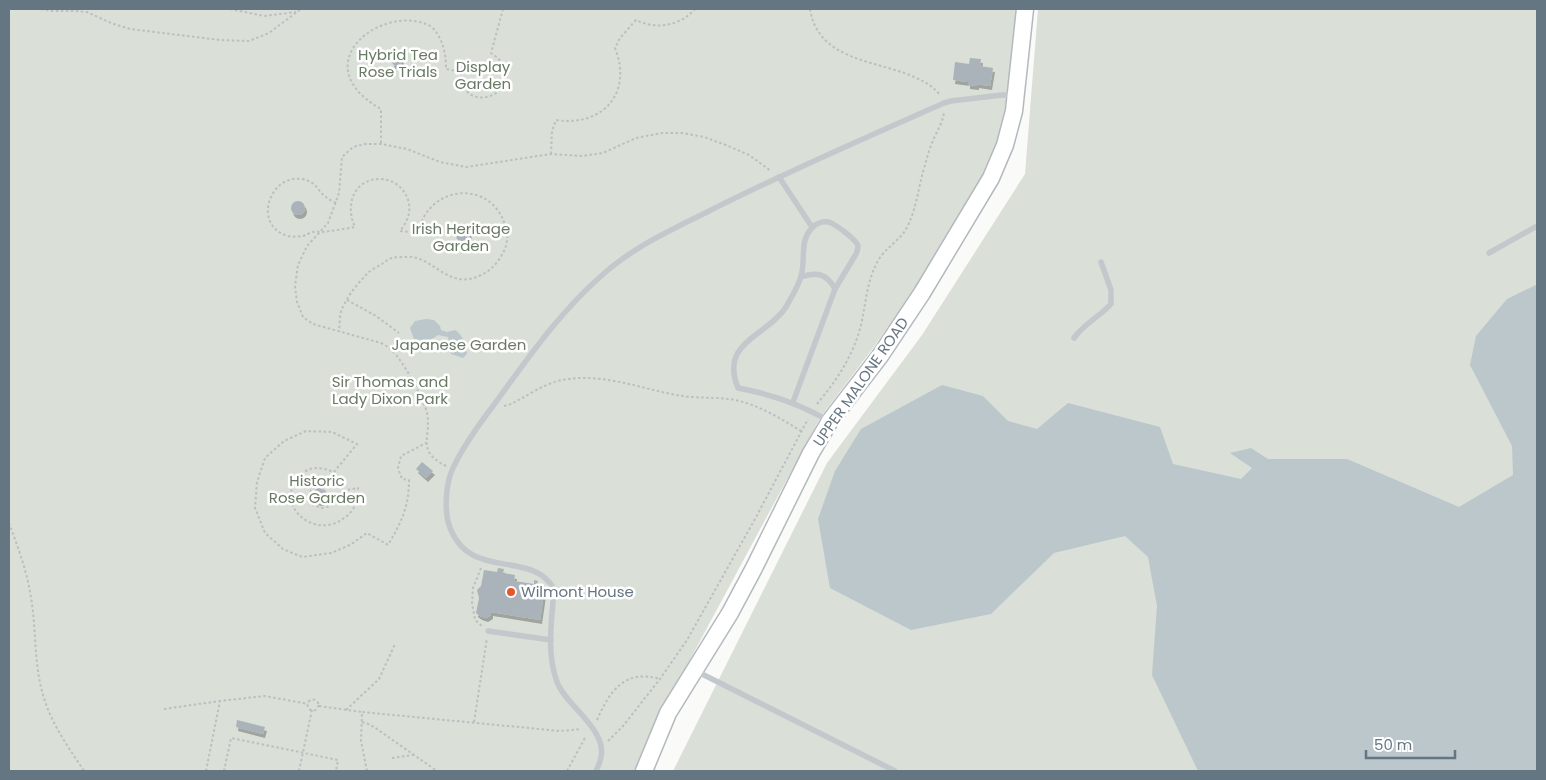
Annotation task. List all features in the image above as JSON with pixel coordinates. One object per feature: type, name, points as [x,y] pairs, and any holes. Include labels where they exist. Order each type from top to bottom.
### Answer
[{"type":"main road","name":"UPPER MALONE ROAD","points":[[644,771],[668,713],[734,605],[830,421],[880,356],[922,293],[991,178],[1005,145],[1014,110],[1025,9]]},
{"type":"lane","points":[[596,771],[601,756],[601,747],[597,736],[592,726],[567,698],[558,684],[552,666],[551,640],[554,589],[550,581],[535,572],[478,559],[464,549],[453,535],[448,522],[446,504],[452,469],[492,406],[556,322],[600,276],[631,254],[661,235],[750,190],[944,103],[1002,95],[1016,95]]},
{"type":"lane","points":[[779,178],[812,227]]},
{"type":"lane","points":[[793,402],[835,289],[856,254],[858,247],[855,240],[830,222],[821,222],[812,227],[806,236],[801,277],[785,309],[770,324],[751,337],[738,353],[733,368],[738,388],[764,392],[793,402],[830,421]]},
{"type":"lane","points":[[1489,253],[1537,226]]},
{"type":"lane","points":[[1074,338],[1082,327],[1102,314],[1112,304],[1111,290],[1101,262]]},
{"type":"lane","points":[[801,277],[810,273],[820,274],[831,280],[835,289]]},
{"type":"lane","points":[[488,631],[551,640]]},
{"type":"lane","points":[[694,670],[895,771]]},
{"type":"path","points":[[41,9],[87,12],[130,29],[220,40],[249,41],[269,33],[301,9]]},
{"type":"path","points":[[230,9],[264,16],[297,12]]},
{"type":"path","points":[[428,22],[443,44],[446,69],[461,72],[461,79],[466,89],[474,96],[485,98],[497,94],[506,78],[502,61],[491,53],[502,9]]},
{"type":"path","points":[[551,154],[552,131],[556,120],[583,121],[596,116],[614,99],[619,87],[620,74],[620,60],[615,48],[620,38],[636,20],[643,24],[664,26],[685,18],[695,9]]},
{"type":"path","points":[[601,747],[623,726],[660,679],[687,640],[812,411],[843,370],[852,352],[861,325],[868,289],[879,258],[903,234],[911,220],[932,142],[943,120],[944,103],[940,94],[932,86],[895,69],[869,63],[845,54],[828,43],[816,28],[810,9]]},
{"type":"path","points":[[349,51],[348,71],[352,84],[360,95],[381,109],[381,144]]},
{"type":"path","points":[[452,469],[432,457],[428,450],[426,443],[427,413],[411,379],[390,348],[381,343],[313,324],[303,317],[297,302],[295,286],[298,266],[307,246],[328,222],[339,193],[342,157],[352,147],[365,144],[381,144],[407,148],[440,162],[466,167],[551,154],[582,156],[603,153],[636,138],[662,133],[682,133],[704,137],[749,156],[770,169],[779,178]]},
{"type":"path","points":[[336,203],[324,196],[318,187],[310,181],[300,179],[289,180],[273,191],[267,209],[268,218],[272,226],[279,232],[296,237],[313,232],[355,227],[351,219],[350,209],[351,200],[355,192],[372,180],[381,179],[391,181],[400,186],[406,194],[409,214],[400,231],[418,232],[427,211],[438,201],[452,194],[466,193],[480,196],[492,204],[502,215],[507,230],[507,244],[500,259],[492,268],[480,276],[468,279],[454,278],[412,257],[392,258],[367,274],[348,300],[341,310],[339,331]]},
{"type":"path","points":[[348,300],[376,316],[399,333]]},
{"type":"path","points":[[492,406],[511,404],[549,384],[582,378],[633,384],[682,396],[720,398],[743,402],[764,410],[801,431]]},
{"type":"path","points":[[319,495],[325,487],[318,486],[311,490],[310,497],[313,505],[322,508],[333,504],[338,499],[341,491],[358,488],[356,503],[349,515],[338,524],[314,525],[303,520],[296,512],[291,492],[296,480],[303,472],[314,467],[334,472],[356,444],[332,432],[306,431],[284,441],[265,458],[257,482],[255,508],[266,534],[283,549],[302,557],[331,553],[350,545],[367,533],[388,545],[406,511],[409,498],[409,480],[402,479],[398,468],[401,456],[426,443]]},
{"type":"path","points":[[9,523],[22,559],[31,593],[37,658],[43,696],[53,722],[84,771]]},
{"type":"path","points":[[474,722],[488,631],[475,620],[472,603],[473,588],[484,560]]},
{"type":"path","points":[[346,710],[378,679],[395,644]]},
{"type":"path","points":[[567,771],[597,720],[604,704],[616,688],[627,680],[641,676],[660,679]]},
{"type":"path","points":[[164,709],[265,696],[308,704]]},
{"type":"path","points":[[308,704],[309,701],[314,699],[319,706]]},
{"type":"path","points":[[206,771],[220,701]]},
{"type":"path","points":[[308,704],[308,707],[312,710]]},
{"type":"path","points":[[319,706],[362,712],[560,731],[577,730],[592,726]]},
{"type":"path","points":[[312,710],[316,710],[319,706]]},
{"type":"path","points":[[299,771],[312,710]]},
{"type":"path","points":[[362,712],[361,741],[367,771]]},
{"type":"path","points":[[362,722],[374,727],[437,771]]},
{"type":"path","points":[[224,771],[231,738],[338,760],[336,771]]},
{"type":"path","points":[[392,758],[413,755]]},
{"type":"green space","name":"Sir Thomas and Lady Dixon Park","points":[[9,9],[1016,9],[1008,110],[999,144],[984,175],[915,289],[820,418],[686,667],[661,709],[637,771],[9,771]]},
{"type":"green space","points":[[1038,9],[1537,9],[1537,771],[673,771],[827,463],[922,335],[1025,174]]},
{"type":"shaded area","points":[[1537,266],[1537,771],[1198,771],[1152,675],[1157,606],[1148,557],[1125,536],[1054,553],[991,614],[911,630],[830,588],[818,519],[835,471],[861,429],[942,385],[983,396],[1008,421],[1037,429],[1068,403],[1160,427],[1173,464],[1241,479],[1252,468],[1230,453],[1251,448],[1268,459],[1347,459],[1459,507],[1513,475],[1512,446],[1470,365],[1476,336],[1507,299],[1536,285]]},
{"type":"shaded area","points":[[434,320],[441,330],[447,332],[455,330],[458,332],[464,340],[467,354],[463,358],[451,354],[448,337],[438,335],[429,341],[414,339],[410,328],[415,321]]},
{"type":"building","points":[[397,56],[402,61],[397,66],[392,61]]},
{"type":"building","points":[[970,58],[981,59],[980,66],[993,68],[990,86],[968,85],[968,82],[953,80],[955,62],[969,64]]},
{"type":"building","points":[[298,201],[303,203],[305,208],[303,213],[298,215],[293,213],[291,208],[293,203]]},
{"type":"building","points":[[460,228],[466,228],[470,235],[466,242],[460,242],[456,238],[456,232]]},
{"type":"building","points":[[422,462],[433,471],[426,478],[416,469]]},
{"type":"building","points":[[317,488],[323,488],[327,495],[323,502],[317,502],[313,498],[313,492]]},
{"type":"building","name":"Wilmont House","points":[[498,568],[504,569],[503,573],[515,575],[514,581],[534,584],[534,580],[538,581],[537,585],[545,586],[540,620],[491,612],[491,615],[486,618],[476,613],[479,598],[477,590],[481,586],[484,570],[497,572]]},
{"type":"building","points":[[237,720],[265,727],[263,734],[236,727]]},
{"type":"place","name":"Wilmont House","points":[[511,592]]},
{"type":"park label","name":"Hybrid Tea Rose Trials","points":[[398,64]]},
{"type":"park label","name":"Display Garden","points":[[483,76]]},
{"type":"park label","name":"Irish Heritage Garden","points":[[461,238]]},
{"type":"park label","name":"Japanese Garden","points":[[459,345]]},
{"type":"park label","name":"Historic Rose Garden","points":[[317,490]]}]
